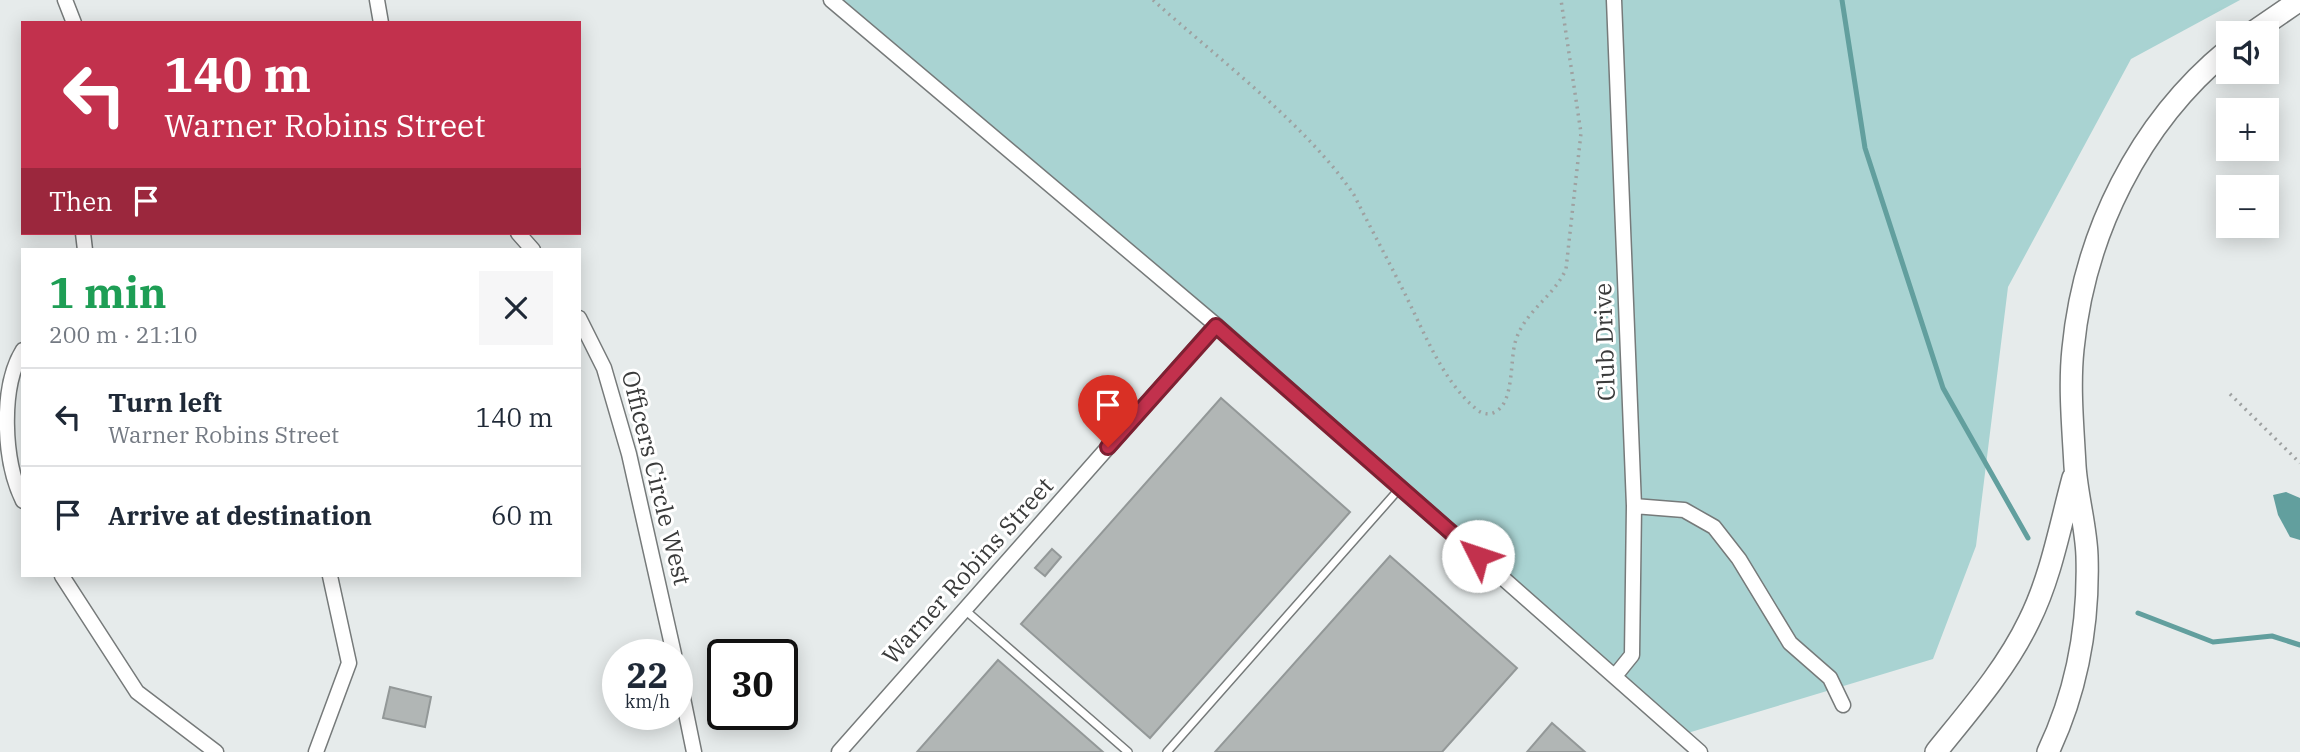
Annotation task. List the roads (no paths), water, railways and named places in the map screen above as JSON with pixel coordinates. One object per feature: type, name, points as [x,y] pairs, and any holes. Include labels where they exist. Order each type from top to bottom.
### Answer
[{"type":"street","points":[[65,0],[73,21]]},
{"type":"street","points":[[377,0],[381,21]]},
{"type":"street","points":[[831,0],[1216,326],[1700,752]]},
{"type":"street","name":"Club Drive","points":[[1614,0],[1634,506],[1632,656],[1615,676]]},
{"type":"street","points":[[2269,21],[2300,0]]},
{"type":"street","points":[[2048,752],[2070,694],[2082,648],[2087,555],[2075,470],[2073,349],[2089,258],[2114,196],[2165,110],[2216,61]]},
{"type":"street","name":"Officers Circle West","points":[[581,322],[604,368],[629,454],[671,639]]},
{"type":"street","name":"Warner Robins Street","points":[[839,752],[1216,326]]},
{"type":"street","points":[[21,353],[10,365],[3,416],[13,481],[21,497]]},
{"type":"street","points":[[1936,752],[2010,656],[2030,621],[2045,582],[2075,470]]},
{"type":"street","points":[[1634,506],[1684,510],[1714,527],[1739,559],[1790,643],[1830,678],[1843,705]]},
{"type":"street","points":[[63,577],[137,692],[216,752]]},
{"type":"street","points":[[316,752],[349,663],[330,577]]},
{"type":"street","points":[[689,730],[694,752]]},
{"type":"lane","points":[[1167,752],[1400,488]]},
{"type":"lane","points":[[964,610],[1128,752]]},
{"type":"waterway","points":[[1842,0],[1865,148],[1943,388],[2028,538]]},
{"type":"waterway","points":[[2138,613],[2213,642],[2272,636],[2300,645]]}]
